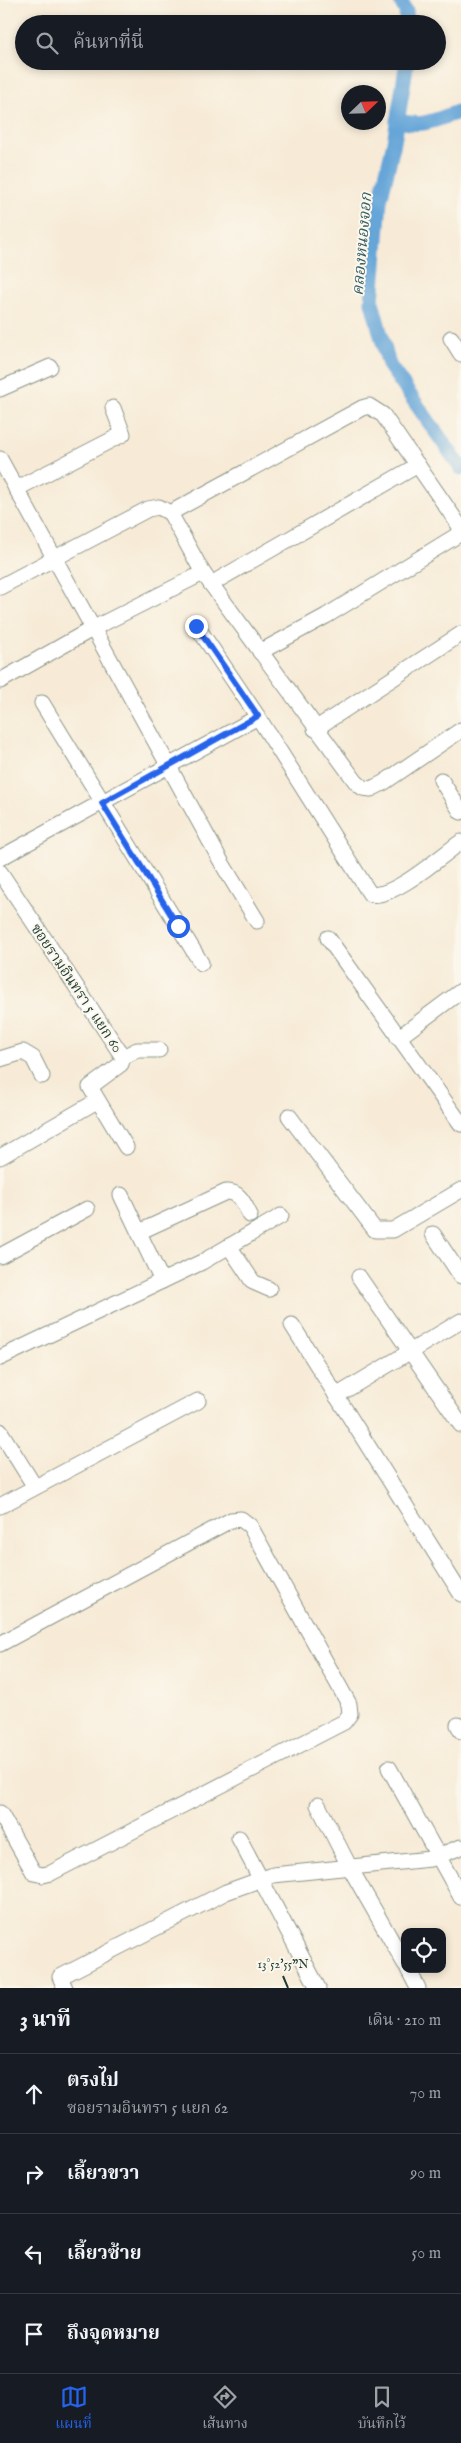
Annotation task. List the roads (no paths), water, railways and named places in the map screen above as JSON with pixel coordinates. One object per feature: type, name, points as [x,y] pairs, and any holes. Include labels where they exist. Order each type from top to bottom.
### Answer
[{"type":"street","points":[[451,338],[461,354]]},
{"type":"street","points":[[0,389],[50,367]]},
{"type":"street","points":[[170,513],[369,406],[383,415],[461,528]]},
{"type":"street","points":[[16,489],[123,434],[113,408]]},
{"type":"street","points":[[0,680],[92,629],[207,578],[418,465]]},
{"type":"street","points":[[2,469],[16,489],[233,884],[257,921]]},
{"type":"street","points":[[0,587],[148,509],[159,507],[170,513],[207,578],[315,728],[356,782],[363,788],[371,789],[461,730]]},
{"type":"street","points":[[260,652],[326,616],[461,533]]},
{"type":"street","points":[[196,626],[258,716],[370,894],[376,896],[385,894],[461,842]]},
{"type":"street","points":[[315,728],[461,634]]},
{"type":"street","points":[[42,703],[200,963]]},
{"type":"street","points":[[0,858],[258,716]]},
{"type":"street","points":[[440,780],[461,812]]},
{"type":"street","name":"ซอยรามอินทรา 5 แยก 60","points":[[0,872],[124,1057],[121,1064],[92,1084],[90,1091],[97,1101]]},
{"type":"street","points":[[328,938],[461,1124]]},
{"type":"street","points":[[398,1038],[461,991]]},
{"type":"street","points":[[124,1057],[137,1050],[159,1050]]},
{"type":"street","points":[[0,1059],[23,1052],[32,1058],[42,1076]]},
{"type":"street","points":[[0,1157],[97,1101],[126,1147]]},
{"type":"street","points":[[288,1116],[375,1230],[394,1230],[461,1190]]},
{"type":"street","points":[[139,1232],[226,1192],[232,1192],[239,1196],[250,1215]]},
{"type":"street","points":[[121,1195],[162,1281]]},
{"type":"street","points":[[0,1256],[87,1210]]},
{"type":"street","points":[[0,1358],[162,1281],[281,1216]]},
{"type":"street","points":[[433,1234],[461,1276]]},
{"type":"street","points":[[229,1246],[253,1282],[269,1289]]},
{"type":"street","points":[[360,1277],[461,1425]]},
{"type":"street","points":[[336,1396],[461,1321]]},
{"type":"street","points":[[292,1325],[336,1396],[457,1577],[461,1594]]},
{"type":"street","points":[[0,1506],[198,1401]]},
{"type":"street","points":[[0,1431],[35,1487]]},
{"type":"street","points":[[0,1644],[231,1520],[241,1519],[250,1526],[350,1704],[350,1714],[344,1722],[51,1873],[43,1875],[34,1873],[0,1814]]},
{"type":"street","points":[[390,1768],[461,1897]]},
{"type":"street","points":[[318,1805],[349,1866],[401,1957]]},
{"type":"street","points":[[239,1838],[318,1988]]},
{"type":"street","points":[[65,1988],[60,1977],[226,1892],[261,1879],[301,1870],[430,1859],[461,1847]]},
{"type":"street","points":[[410,1973],[418,1988]]},
{"type":"waterway","name":"คลองหนองจอก","points":[[400,0],[406,15]]},
{"type":"waterway","name":"คลองหนองจอก","points":[[406,70],[394,142],[380,201],[372,302],[389,365],[461,468]]},
{"type":"waterway","points":[[397,120],[406,123],[423,123],[461,111]]}]
